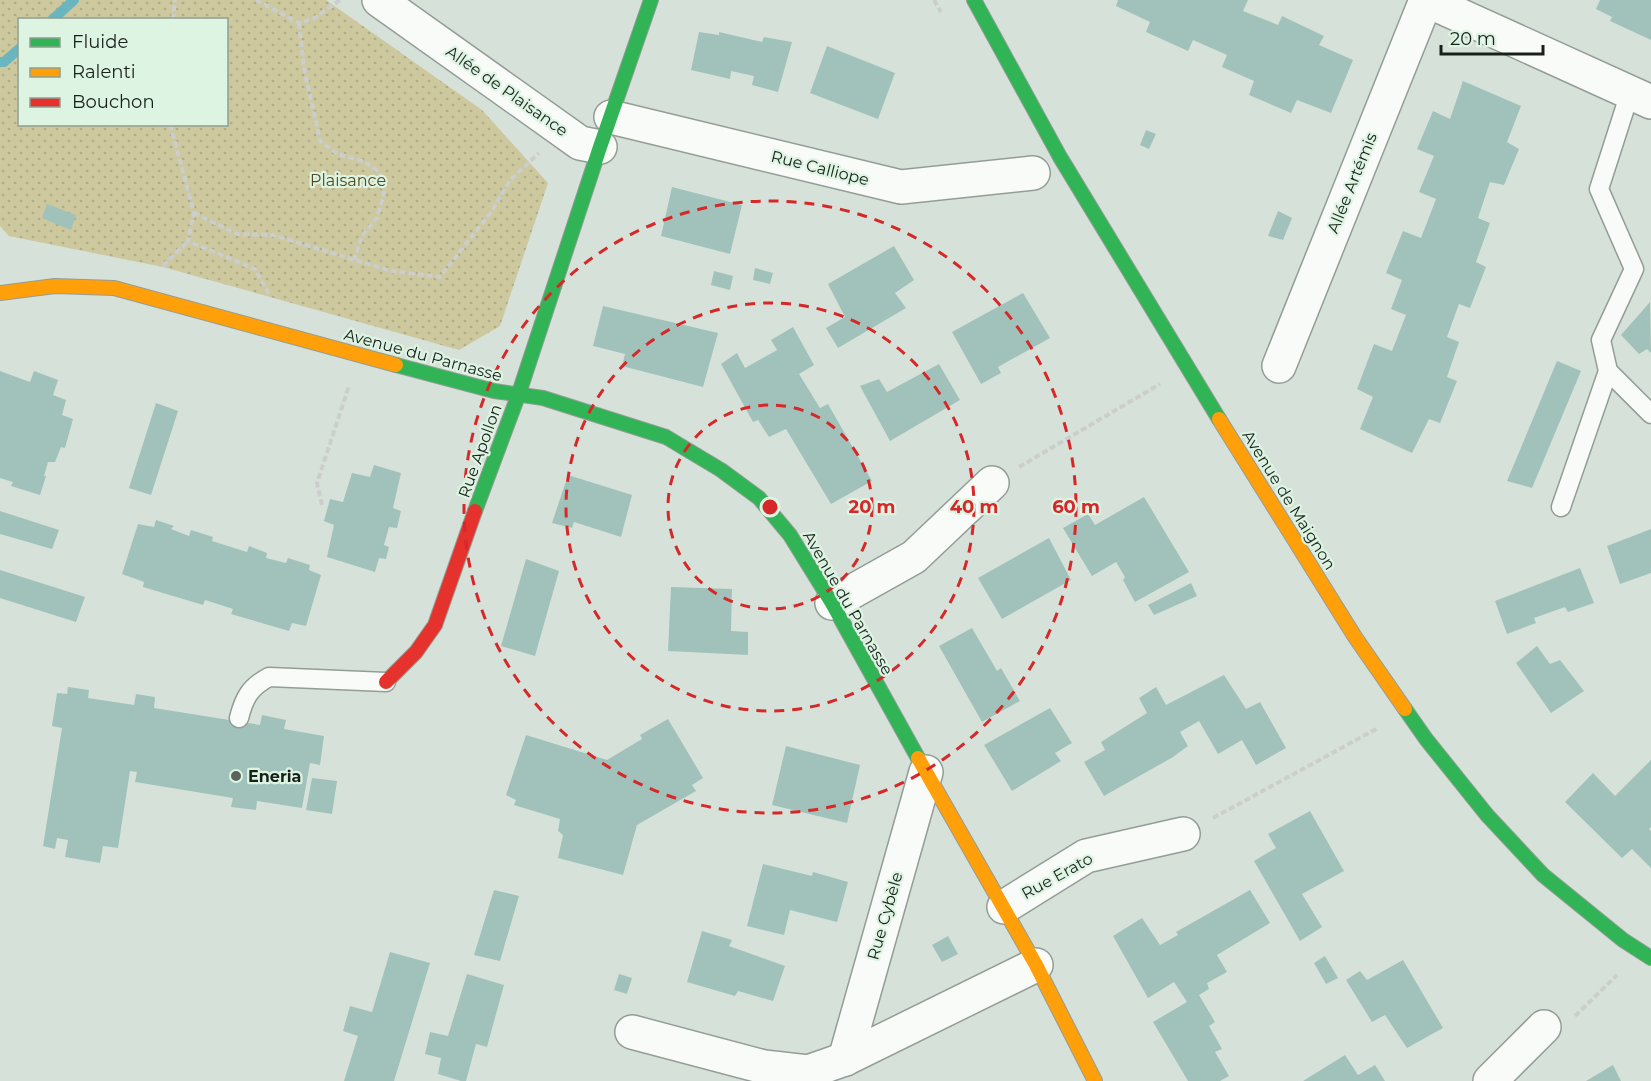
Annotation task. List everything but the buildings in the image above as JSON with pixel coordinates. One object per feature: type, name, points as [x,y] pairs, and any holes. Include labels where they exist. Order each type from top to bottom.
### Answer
[{"type":"street","name":"Allée de Plaisance","points":[[379,0],[579,143],[600,147]]},
{"type":"street","points":[[600,147],[651,0]]},
{"type":"street","name":"Avenue de Maignon","points":[[974,0],[1060,157],[1215,413],[1354,637],[1426,739],[1487,814],[1543,875],[1623,940],[1651,958]]},
{"type":"street","points":[[1426,0],[1642,98]]},
{"type":"street","name":"Allée Artémis","points":[[1279,366],[1426,0]]},
{"type":"street","name":"Rue Calliope","points":[[611,117],[901,188],[1033,173]]},
{"type":"street","name":"Rue Apollon","points":[[386,682],[416,652],[435,625],[518,396],[600,147]]},
{"type":"street","name":"Avenue du Parnasse","points":[[0,293],[55,286],[114,288],[494,391],[543,398],[666,437],[721,470],[759,498],[790,535],[832,603],[1036,965],[1095,1081]]},
{"type":"street","points":[[832,603],[914,557],[993,483]]},
{"type":"street","name":"Rue Cybèle","points":[[845,1059],[926,772]]},
{"type":"street","name":"Rue Erato","points":[[1004,907],[1086,856],[1183,834]]},
{"type":"street","points":[[633,1032],[764,1067],[808,1072],[845,1059],[1036,965]]},
{"type":"street","points":[[1490,1081],[1544,1027]]},
{"type":"lane","points":[[1642,98],[1625,108],[1599,189],[1634,269],[1601,340],[1608,370],[1651,414]]},
{"type":"lane","points":[[1561,507],[1608,370]]},
{"type":"lane","points":[[239,717],[247,693],[269,677],[386,682]]},
{"type":"path","points":[[173,18],[175,0]]},
{"type":"path","points":[[256,0],[299,23],[315,18],[340,0]]},
{"type":"path","points":[[299,23],[304,68],[321,141],[338,154],[365,162],[380,173],[384,193],[377,218],[362,236],[354,260]]},
{"type":"path","points":[[159,271],[188,241],[194,213],[171,126]]},
{"type":"path","points":[[194,213],[237,234],[273,235],[392,271],[440,277],[492,211],[510,180],[544,148]]},
{"type":"path","points":[[188,241],[255,269],[271,296]]},
{"type":"path","points":[[322,505],[316,483],[351,383]]},
{"type":"path","points":[[993,483],[1161,383]]},
{"type":"path","points":[[1183,834],[1379,728]]},
{"type":"path","points":[[1544,1027],[1567,1022],[1617,975]]},
{"type":"green space","name":"Plaisance","points":[[0,0],[326,0],[482,110],[548,183],[500,326],[459,350],[163,267],[9,236],[0,226]]},
{"type":"waterway","points":[[54,18],[74,0]]},
{"type":"waterway","points":[[0,62],[4,62],[18,50]]},
{"type":"traffic: fast","points":[[475,511],[518,396],[651,0]]},
{"type":"traffic: fast","points":[[974,0],[1060,157],[1219,419]]},
{"type":"traffic: fast","points":[[396,365],[494,391],[543,398],[666,437],[721,470],[759,498],[790,535],[832,603],[918,758]]},
{"type":"traffic: fast","points":[[1405,709],[1487,815],[1543,875],[1623,940],[1651,958]]},
{"type":"traffic: slow","points":[[0,293],[55,286],[114,288],[396,365]]},
{"type":"traffic: slow","points":[[1219,419],[1355,637],[1405,709]]},
{"type":"traffic: slow","points":[[918,758],[1036,965],[1095,1081]]},
{"type":"traffic: jam","points":[[386,682],[416,652],[435,625],[475,511]]},
{"type":"place","name":"Eneria","points":[[236,776]]}]
